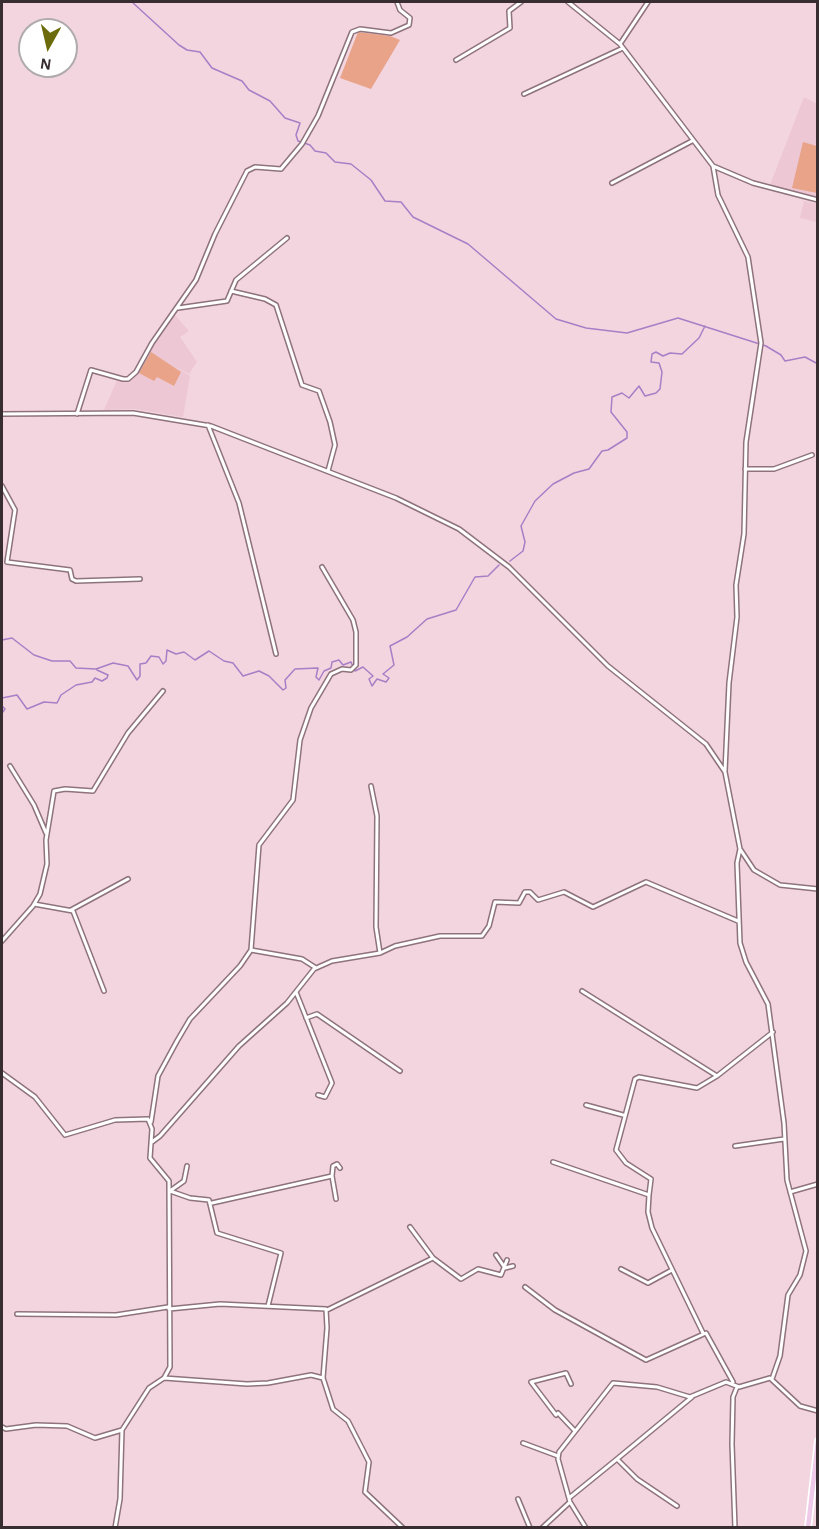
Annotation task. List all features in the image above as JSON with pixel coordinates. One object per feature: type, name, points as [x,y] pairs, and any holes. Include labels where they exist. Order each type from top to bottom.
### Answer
[{"type":"main road","points":[[808,1527],[817,1441]]},
{"type":"street","points":[[77,414],[91,370],[123,379],[132,376],[178,308],[202,267],[214,234],[247,171],[255,167],[281,169],[302,143],[318,116],[352,32],[360,29],[396,32],[410,23],[410,18],[399,10],[397,2]]},
{"type":"street","points":[[456,60],[510,28],[509,11],[521,2]]},
{"type":"street","points":[[568,2],[621,46],[713,166],[753,183],[818,200]]},
{"type":"street","points":[[524,94],[621,46],[648,2]]},
{"type":"street","points":[[612,183],[692,141]]},
{"type":"street","points":[[713,166],[717,195],[748,257],[760,345],[745,469],[744,534],[736,585],[736,616],[729,683],[725,772],[740,849],[748,863],[766,879],[788,887],[818,889]]},
{"type":"street","points":[[178,308],[221,303],[230,299],[236,280],[287,238]]},
{"type":"street","points":[[231,291],[271,301],[276,305],[302,385],[319,391],[330,422],[335,445],[328,471]]},
{"type":"street","points":[[2,414],[134,413],[208,425],[328,471],[433,515],[483,546],[510,567],[608,666],[699,736],[725,772]]},
{"type":"street","points":[[208,425],[239,503],[276,654]]},
{"type":"street","points":[[745,469],[774,469],[812,455]]},
{"type":"street","points":[[2,486],[15,510],[7,562],[70,570],[72,579],[76,581],[140,579]]},
{"type":"street","points":[[115,1527],[120,1499],[122,1430],[149,1388],[164,1378],[170,1367],[168,1308],[170,1191],[167,1176],[152,1163],[151,1122],[158,1076],[190,1020],[240,966],[251,950],[259,845],[293,800],[301,734],[318,694],[331,674],[353,669],[357,662],[356,632],[353,620],[322,567]]},
{"type":"street","points":[[2,941],[34,903],[42,886],[47,864],[46,835],[54,791],[65,789],[93,792],[128,733],[163,691]]},
{"type":"street","points":[[10,766],[34,805],[46,835]]},
{"type":"street","points":[[371,786],[377,816],[376,927],[380,953]]},
{"type":"street","points":[[740,849],[737,862],[741,948],[767,998],[773,1032],[790,1192],[806,1251],[800,1275],[788,1295],[780,1356],[772,1379]]},
{"type":"street","points":[[34,903],[71,910],[128,879]]},
{"type":"street","points":[[152,1142],[160,1136],[239,1046],[296,992],[316,968],[332,961],[380,953],[396,946],[440,936],[482,936],[489,926],[495,902],[519,903],[525,892],[530,892],[538,900],[564,892],[593,907],[639,883],[646,882],[738,921]]},
{"type":"street","points":[[71,910],[78,921],[104,991]]},
{"type":"street","points":[[251,950],[302,959],[316,968]]},
{"type":"street","points":[[582,991],[717,1076]]},
{"type":"street","points":[[296,992],[332,1083],[325,1097],[318,1095]]},
{"type":"street","points":[[306,1018],[317,1014],[400,1071]]},
{"type":"street","points":[[735,1527],[732,1444],[733,1398],[737,1387],[710,1337],[703,1333],[649,1219],[651,1179],[626,1163],[616,1152],[623,1115],[636,1077],[697,1088],[717,1076],[773,1032]]},
{"type":"street","points":[[2,1073],[35,1097],[65,1135],[126,1118],[145,1118],[151,1122]]},
{"type":"street","points":[[586,1105],[623,1115]]},
{"type":"street","points":[[735,1146],[784,1139]]},
{"type":"street","points":[[553,1162],[649,1195]]},
{"type":"street","points":[[336,1199],[332,1176],[333,1166],[337,1164],[340,1168]]},
{"type":"street","points":[[170,1191],[184,1181],[187,1166]]},
{"type":"street","points":[[212,1203],[332,1176]]},
{"type":"street","points":[[790,1192],[818,1184]]},
{"type":"street","points":[[170,1191],[192,1199],[207,1199],[212,1203],[217,1233],[281,1253],[268,1306]]},
{"type":"street","points":[[410,1227],[433,1258],[461,1279],[478,1269],[501,1275],[507,1260]]},
{"type":"street","points":[[496,1255],[505,1268]]},
{"type":"street","points":[[17,1314],[116,1315],[220,1304],[327,1310],[433,1258]]},
{"type":"street","points":[[505,1268],[513,1266]]},
{"type":"street","points":[[621,1269],[648,1283],[672,1270]]},
{"type":"street","points":[[525,1287],[555,1310],[646,1360],[663,1355],[703,1333]]},
{"type":"street","points":[[327,1310],[323,1378],[333,1408],[348,1421],[369,1462],[365,1492],[403,1527]]},
{"type":"street","points":[[571,1384],[566,1373],[531,1382],[556,1415],[558,1413],[575,1431]]},
{"type":"street","points":[[164,1378],[246,1384],[268,1383],[311,1375],[323,1378]]},
{"type":"street","points":[[542,1527],[569,1500],[692,1397],[728,1382],[737,1387],[772,1379]]},
{"type":"street","points":[[772,1379],[800,1406],[818,1411]]},
{"type":"street","points":[[586,1527],[569,1500],[558,1456],[613,1383],[657,1387],[692,1397]]},
{"type":"street","points":[[2,1427],[6,1430],[36,1425],[67,1426],[95,1438],[122,1430]]},
{"type":"street","points":[[524,1443],[558,1456]]},
{"type":"street","points":[[617,1460],[637,1479],[677,1506]]},
{"type":"street","points":[[518,1499],[530,1527]]},
{"type":"shaded area","points":[[358,32],[390,36],[400,40],[371,89],[340,78]]},
{"type":"shaded area","points":[[804,97],[817,104],[817,197],[770,185]]},
{"type":"shaded area","points":[[803,142],[817,146],[817,193],[792,188]]},
{"type":"shaded area","points":[[804,201],[817,204],[817,222],[800,218]]},
{"type":"shaded area","points":[[175,315],[189,331],[180,337],[197,362],[189,374],[172,365],[190,376],[183,417],[135,409],[104,410],[117,380],[132,380]]},
{"type":"shaded area","points":[[151,352],[181,372],[174,386],[157,377],[154,381],[139,373]]},
{"type":"waterway","points":[[132,2],[179,45],[187,50],[200,52],[212,68],[242,81],[249,90],[270,101],[285,118],[300,123],[296,135],[298,141],[310,145],[315,151],[326,153],[335,162],[351,164],[371,180],[385,201],[401,202],[413,217],[468,244],[556,319],[586,328],[627,333],[678,318],[766,346],[781,355],[785,361],[805,357],[818,364]]},
{"type":"waterway","points":[[510,561],[523,551],[525,542],[521,526],[535,501],[553,484],[574,473],[589,469],[602,451],[608,450],[627,438],[627,432],[611,412],[612,397],[622,393],[629,398],[639,386],[645,396],[656,393],[660,389],[662,372],[659,363],[651,362],[652,354],[656,352],[663,356],[670,353],[682,354],[699,338],[705,326]]},
{"type":"waterway","points":[[2,640],[12,638],[34,655],[52,661],[70,661],[76,668],[96,669],[113,663],[128,666],[137,680],[140,676],[140,664],[146,663],[151,656],[159,657],[163,664],[166,661],[167,650],[176,654],[184,652],[195,660],[209,651],[224,661],[233,663],[243,676],[259,671],[269,676],[283,690],[286,688],[285,680],[295,669],[318,668],[316,677],[319,680],[324,671],[331,668],[332,662],[339,660],[343,665],[351,662],[355,671],[363,667],[373,676],[369,679],[372,686],[377,679],[386,682],[389,678],[383,674],[394,665],[390,646],[407,637],[427,619],[456,610],[475,577],[488,576],[499,565]]},
{"type":"waterway","points":[[2,698],[17,695],[27,709],[44,702],[57,703],[61,695],[76,685],[92,682],[95,678],[102,681],[107,678],[108,675],[97,670]]},
{"type":"waterway","points":[[2,706],[5,709],[2,713]]}]
